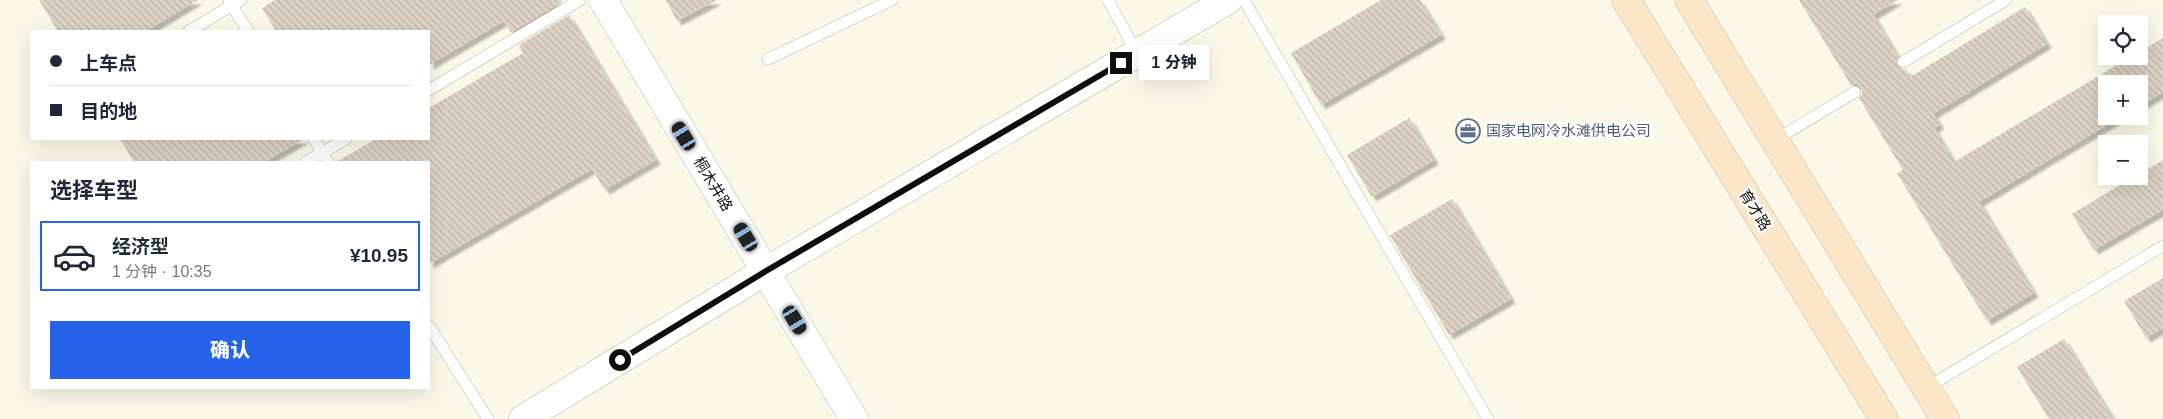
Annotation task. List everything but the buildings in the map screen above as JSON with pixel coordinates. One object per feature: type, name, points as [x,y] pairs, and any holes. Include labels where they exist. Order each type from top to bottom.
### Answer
[{"type":"main road","name":"育才路","points":[[1626,0],[1884,419]]},
{"type":"main road","points":[[1689,0],[1944,419]]},
{"type":"street","name":"桐木井路","points":[[603,0],[854,419]]},
{"type":"street","points":[[523,419],[766,271],[1228,0]]},
{"type":"lane","points":[[430,89],[580,0]]},
{"type":"lane","points":[[768,59],[892,0]]},
{"type":"lane","points":[[1108,0],[1138,53]]},
{"type":"lane","points":[[1244,0],[1488,419]]},
{"type":"lane","points":[[1903,62],[2006,0]]},
{"type":"lane","points":[[191,30],[234,2],[248,30]]},
{"type":"lane","points":[[1775,140],[1855,92]]},
{"type":"lane","points":[[315,140],[325,158]]},
{"type":"lane","points":[[311,161],[325,158],[345,140]]},
{"type":"lane","points":[[1926,388],[2163,246]]},
{"type":"lane","points":[[430,328],[488,419]]},
{"type":"place","name":"国家电网冷水滩供电公司","points":[[1468,131]]},
{"type":"route","points":[[620,360],[766,271],[1121,63]]}]
